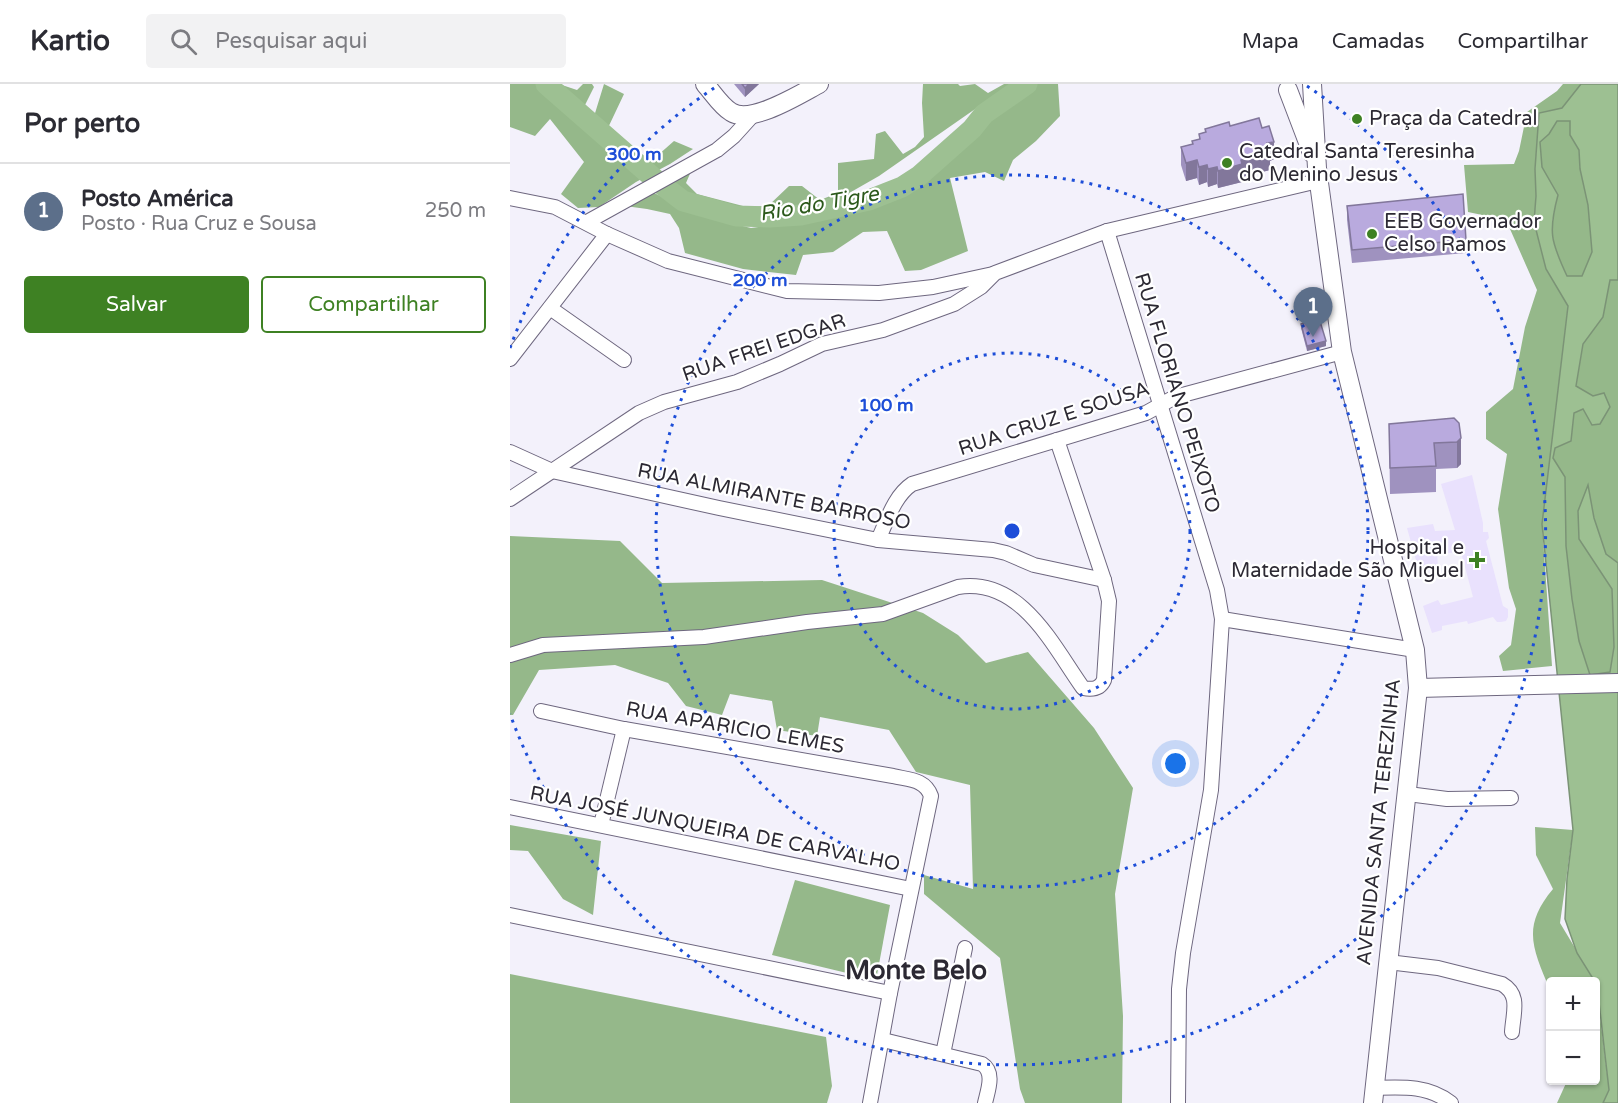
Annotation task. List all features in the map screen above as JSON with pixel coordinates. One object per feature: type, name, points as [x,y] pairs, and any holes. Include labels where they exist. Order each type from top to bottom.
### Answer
[{"type":"main road","points":[[705,84],[730,112],[739,116],[753,115],[819,84]]},
{"type":"main road","points":[[1286,87],[1291,93],[1301,94],[1312,84]]},
{"type":"main road","name":"AVENIDA SANTA TEREZINHA","points":[[1312,84],[1318,181],[1342,352],[1415,650],[1419,688],[1374,1095]]},
{"type":"main road","name":"AVENIDA SANTA TEREZINHA","points":[[1286,87],[1316,160]]},
{"type":"main road","points":[[1419,688],[1618,682]]},
{"type":"street","points":[[587,222],[717,150],[734,136],[753,115]]},
{"type":"street","name":"RUA FREI EDGAR","points":[[510,499],[647,410],[664,402],[736,382],[822,344],[883,330],[954,304],[981,287],[995,273],[1107,231],[1318,181]]},
{"type":"street","points":[[510,198],[555,207],[607,234],[669,261],[787,291],[879,293],[933,287],[995,273]]},
{"type":"street","name":"RUA FLORIANO PEIXOTO","points":[[1107,231],[1217,590],[1222,619],[1210,789],[1179,989],[1178,1103]]},
{"type":"street","points":[[510,359],[607,234]]},
{"type":"street","points":[[550,308],[624,360]]},
{"type":"street","name":"RUA CRUZ E SOUSA","points":[[878,540],[899,497],[904,489],[912,484],[1146,413],[1162,406],[1174,397],[1342,352]]},
{"type":"street","points":[[510,655],[543,645],[704,637],[883,614],[969,585],[998,593],[1030,614],[1040,624],[1083,688],[1090,690],[1101,686],[1104,680],[1109,601],[1057,440]]},
{"type":"street","name":"RUA ALMIRANTE BARROSO","points":[[510,452],[552,471],[718,508],[878,540],[993,550],[1034,565],[1104,580]]},
{"type":"street","points":[[1222,619],[1415,650]]},
{"type":"street","name":"RUA APARICIO LEMES","points":[[541,711],[624,729],[922,783],[928,788],[931,796],[911,889]]},
{"type":"street","points":[[601,825],[624,729]]},
{"type":"street","points":[[1408,794],[1447,799],[1511,798]]},
{"type":"street","name":"RUA JOSÉ JUNQUEIRA DE CARVALHO","points":[[510,807],[911,889]]},
{"type":"street","points":[[870,1103],[911,889]]},
{"type":"street","points":[[510,915],[890,993]]},
{"type":"street","points":[[943,1054],[966,948]]},
{"type":"street","points":[[1388,962],[1438,968],[1510,988],[1514,992],[1515,1000],[1512,1032]]},
{"type":"street","points":[[883,1040],[987,1067],[989,1080],[986,1103]]},
{"type":"street","points":[[1374,1095],[1412,1087],[1431,1090],[1451,1103]]},
{"type":"shaded area","points":[[510,84],[559,84],[577,90],[583,84],[592,84],[594,87],[580,115],[592,123],[604,84],[624,94],[606,132],[641,170],[674,141],[693,149],[636,182],[599,207],[578,208],[561,194],[584,162],[550,119],[535,136],[510,127]]},
{"type":"shaded area","points":[[923,84],[958,84],[960,86],[975,84],[988,93],[1004,84],[1011,84],[879,176],[830,204],[798,211],[758,213],[703,204],[664,185],[692,169],[686,183],[697,194],[747,207],[768,206],[789,186],[802,186],[820,200],[838,193],[838,163],[874,159],[876,134],[885,131],[903,154],[915,147],[924,137]]},
{"type":"shaded area","points":[[1030,84],[1058,84],[1060,116],[1036,141],[1013,160],[1004,181],[985,172],[950,178],[968,251],[921,270],[905,271],[887,231],[863,232],[833,252],[803,255],[796,275],[743,269],[685,253],[679,228],[670,214],[625,206],[652,192],[705,217],[751,228],[802,221],[901,192],[926,175]]},
{"type":"shaded area","points":[[1563,84],[1581,84],[1562,108],[1539,114],[1535,169],[1534,222],[1546,269],[1568,306],[1542,524],[1552,666],[1503,671],[1499,656],[1511,645],[1516,609],[1509,588],[1498,509],[1507,454],[1486,439],[1486,412],[1513,389],[1525,327],[1537,290],[1506,220],[1468,212],[1464,165],[1514,164],[1527,112],[1557,91]]},
{"type":"shaded area","points":[[1581,84],[1618,84],[1618,280],[1610,280],[1603,317],[1583,344],[1576,386],[1593,396],[1604,393],[1610,407],[1600,424],[1592,425],[1583,409],[1574,413],[1571,441],[1555,448],[1553,458],[1565,477],[1566,546],[1572,599],[1579,641],[1590,675],[1610,672],[1614,647],[1612,589],[1579,539],[1578,511],[1588,485],[1594,518],[1606,554],[1618,563],[1618,1103],[1603,1103],[1609,1090],[1600,1011],[1600,977],[1592,977],[1577,953],[1565,919],[1573,830],[1542,524],[1568,306],[1546,269],[1534,222],[1539,113],[1562,108]],"holes":[[[1557,121],[1570,121],[1570,135],[1579,150],[1580,169],[1588,205],[1592,252],[1582,276],[1567,276],[1557,254],[1552,228],[1558,195],[1542,167],[1540,142],[1549,134]]]},
{"type":"shaded area","points":[[1557,121],[1570,121],[1570,135],[1579,150],[1580,169],[1588,205],[1592,252],[1582,276],[1567,276],[1554,245],[1552,228],[1558,195],[1542,167],[1540,142],[1549,134]]},
{"type":"shaded area","points":[[1610,279],[1618,280],[1618,563],[1606,554],[1594,518],[1588,486],[1579,539],[1612,589],[1614,647],[1610,672],[1590,675],[1579,641],[1572,599],[1566,547],[1565,477],[1553,458],[1555,448],[1571,441],[1574,413],[1583,409],[1592,425],[1600,423],[1593,396],[1576,386],[1583,344],[1603,317]]},
{"type":"shaded area","name":"Hospital e Maternidade São Miguel","points":[[1472,475],[1483,532],[1488,532],[1489,538],[1486,541],[1503,606],[1508,609],[1508,617],[1506,621],[1501,622],[1497,622],[1493,617],[1468,624],[1467,621],[1442,626],[1442,630],[1432,633],[1423,606],[1438,600],[1441,605],[1473,597],[1461,552],[1437,554],[1438,566],[1419,571],[1407,528],[1433,524],[1435,531],[1455,530],[1441,484]]},
{"type":"shaded area","points":[[510,536],[620,541],[662,583],[822,580],[923,613],[958,635],[986,663],[1028,652],[1094,728],[1133,788],[1115,894],[1123,1016],[1122,1103],[1025,1103],[1020,1089],[1000,958],[924,894],[924,875],[973,889],[970,785],[916,772],[889,730],[820,717],[817,736],[777,730],[772,701],[730,694],[722,715],[686,706],[668,683],[615,665],[539,670],[513,715],[510,715]]},
{"type":"shaded area","points":[[510,825],[601,841],[593,915],[563,899],[528,851],[510,850]]},
{"type":"shaded area","points":[[1535,827],[1573,830],[1560,923],[1593,977],[1546,977],[1546,980],[1533,938],[1537,915],[1553,889],[1536,855]]},
{"type":"shaded area","points":[[795,880],[890,905],[876,980],[772,955]]},
{"type":"shaded area","points":[[510,974],[826,1037],[832,1086],[827,1103],[510,1103]]},
{"type":"shaded area","points":[[1600,1016],[1609,1090],[1603,1103],[1557,1103],[1565,1085],[1600,1085]]},
{"type":"building","points":[[1259,118],[1262,128],[1269,126],[1274,142],[1267,143],[1270,152],[1241,160],[1242,164],[1218,171],[1217,167],[1208,169],[1207,165],[1199,167],[1197,160],[1186,163],[1181,147],[1193,144],[1192,141],[1200,139],[1199,134],[1206,132],[1205,129],[1229,122],[1230,126]]},
{"type":"building","points":[[1463,194],[1466,240],[1352,250],[1347,206]]},
{"type":"building","points":[[1319,318],[1326,341],[1307,346],[1301,324]]},
{"type":"building","points":[[1454,418],[1459,423],[1461,438],[1457,442],[1434,443],[1436,466],[1390,468],[1389,424]]},
{"type":"waterway","name":"Rio do Tigre","points":[[546,84],[683,201],[736,216],[769,217],[801,215],[869,200],[902,187],[919,176],[972,129],[984,114],[1027,84]]},
{"type":"place","name":"Praça da Catedral","points":[[1357,119]]},
{"type":"place","name":"Catedral Santa Teresinha do Menino Jesus","points":[[1227,163]]},
{"type":"place","name":"EEB Governador Celso Ramos","points":[[1372,234]]},
{"type":"place","name":"Posto América","points":[[1313,337]]},
{"type":"place","name":"Hospital e Maternidade São Miguel","points":[[1477,560]]},
{"type":"district","name":"Monte Belo","points":[[916,970]]}]
